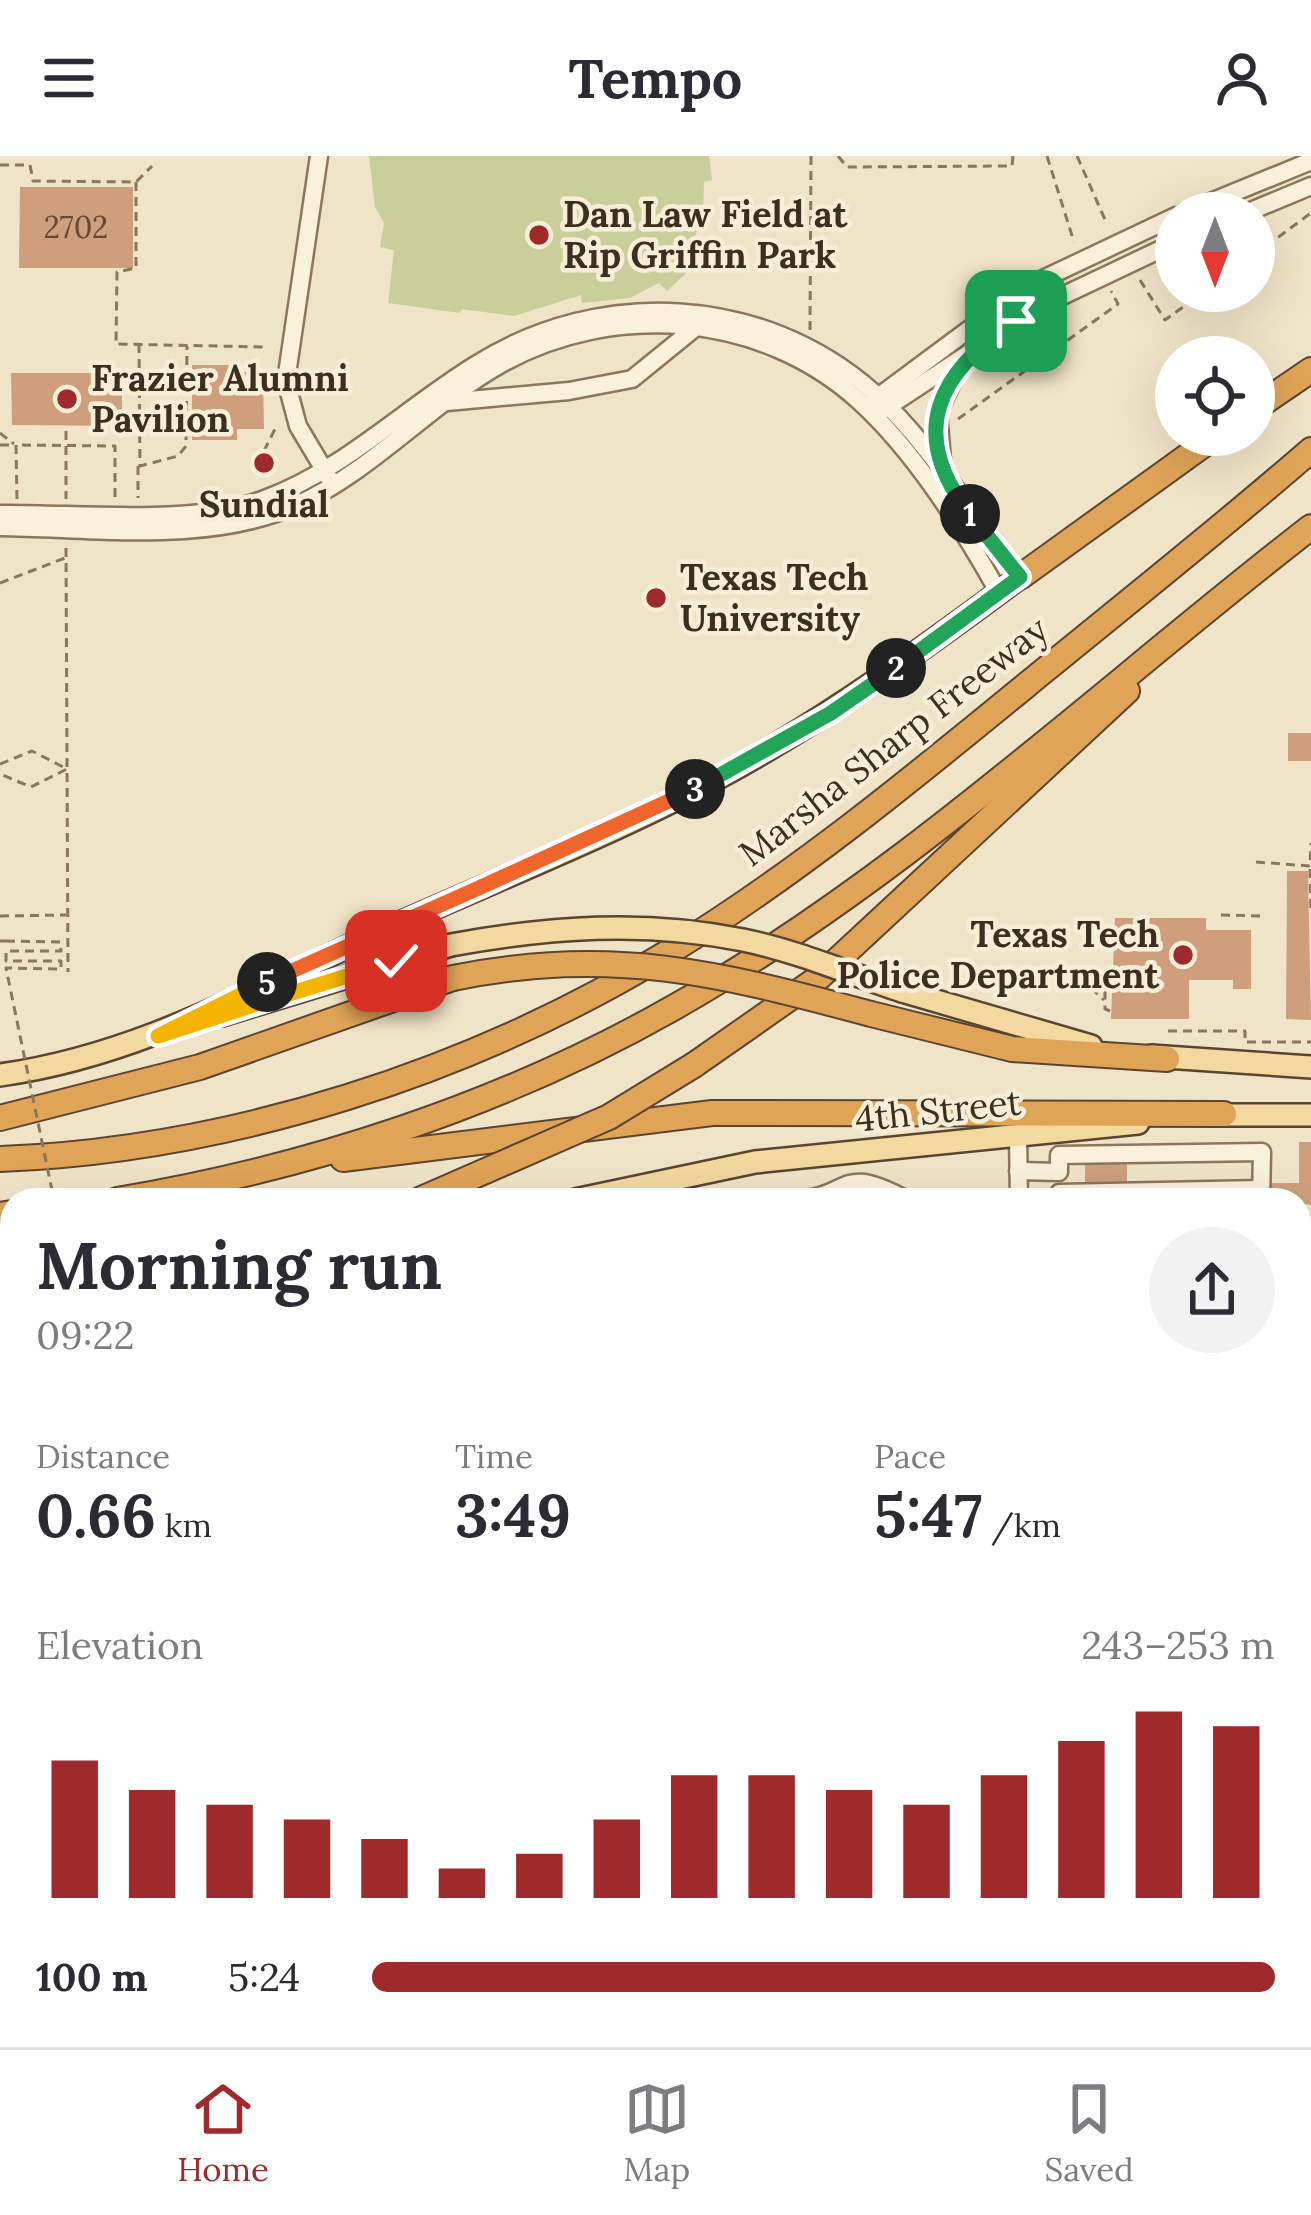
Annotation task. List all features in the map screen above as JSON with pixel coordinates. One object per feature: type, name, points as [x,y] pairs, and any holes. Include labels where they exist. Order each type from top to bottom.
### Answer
[{"type":"highway","points":[[1275,395],[1311,370]]},
{"type":"highway","name":"Marsha Sharp Freeway","points":[[0,1159],[192,1135],[320,1103],[442,1064],[547,1018],[668,953],[877,808],[1311,450]]},
{"type":"highway","points":[[1020,577],[1188,456]]},
{"type":"highway","points":[[200,1186],[433,1119],[553,1069],[672,1009],[785,939],[892,860],[1311,527]]},
{"type":"highway","points":[[447,1188],[610,1117],[818,979],[1256,570]]},
{"type":"highway","points":[[0,1118],[200,1066],[453,978],[586,961],[670,965],[1012,1049],[1167,1059]]},
{"type":"highway","points":[[188,1188],[359,1156],[712,1113],[1224,1114]]},
{"type":"main road","name":"Marsha Sharp Freeway","points":[[0,1075],[87,1059],[158,1036],[232,997],[728,772],[831,713],[1020,577]]},
{"type":"main road","points":[[158,1036],[451,945],[526,932],[616,926],[676,929],[748,941],[1082,1045],[1167,1059],[1311,1067]]},
{"type":"main road","name":"4th Street","points":[[632,1188],[755,1162],[1224,1114],[1311,1115]]},
{"type":"street","points":[[319,156],[286,380],[292,411],[328,477]]},
{"type":"street","points":[[1236,192],[1311,161]]},
{"type":"street","points":[[1275,201],[1311,186]]},
{"type":"street","points":[[873,403],[1025,286],[1155,226]]},
{"type":"street","points":[[890,409],[1039,307],[1155,252]]},
{"type":"street","points":[[0,527],[222,524],[298,504],[508,345],[538,331],[603,314],[693,312],[756,326],[820,354],[873,403],[999,592]]},
{"type":"street","points":[[0,514],[223,510],[262,500],[328,477],[526,351],[620,326],[696,327],[738,335],[798,359],[890,409],[1020,577]]},
{"type":"street","points":[[444,402],[569,391],[632,379],[696,327]]},
{"type":"street","points":[[945,479],[938,412],[967,354]]},
{"type":"street","points":[[1018,1135],[1018,1188]]},
{"type":"street","points":[[1059,1188],[1059,1155],[1262,1152],[1261,1188]]},
{"type":"street","points":[[1018,1171],[1059,1172]]},
{"type":"street","points":[[836,1188],[844,1182],[866,1181],[881,1188]]},
{"type":"path","points":[[810,332],[811,156]]},
{"type":"path","points":[[838,156],[847,167],[1012,166],[1013,156]]},
{"type":"path","points":[[1047,156],[1074,242]]},
{"type":"path","points":[[1077,156],[1106,222]]},
{"type":"path","points":[[0,165],[32,166],[33,181],[136,182]]},
{"type":"path","points":[[152,166],[136,182],[136,268],[117,272],[116,344],[266,347]]},
{"type":"path","points":[[1275,240],[1311,213]]},
{"type":"path","points":[[1142,272],[1143,288],[1155,305]]},
{"type":"path","points":[[946,428],[1118,304],[1109,288],[1103,288]]},
{"type":"path","points":[[138,500],[139,344]]},
{"type":"path","points":[[138,466],[158,464],[186,446],[187,344]]},
{"type":"path","points":[[265,451],[277,427]]},
{"type":"path","points":[[66,431],[66,501]]},
{"type":"path","points":[[0,433],[16,445]]},
{"type":"path","points":[[0,445],[115,446],[115,501]]},
{"type":"path","points":[[16,445],[17,501]]},
{"type":"path","points":[[65,539],[68,972]]},
{"type":"path","points":[[0,584],[66,558]]},
{"type":"path","points":[[0,764],[32,751],[68,770]]},
{"type":"path","points":[[0,775],[31,787],[68,770]]},
{"type":"path","points":[[1311,843],[1311,914]]},
{"type":"path","points":[[1256,862],[1310,866]]},
{"type":"path","points":[[0,916],[68,916]]},
{"type":"path","points":[[1221,916],[1261,916]]},
{"type":"path","points":[[1247,916],[1247,923]]},
{"type":"path","points":[[3,941],[60,942],[61,951],[6,951],[6,961],[61,961],[61,969],[6,968],[52,1188]]},
{"type":"path","points":[[1080,979],[1110,1011]]},
{"type":"path","points":[[1105,1001],[1105,981],[1114,981]]},
{"type":"path","points":[[1168,1031],[1245,1030],[1245,1042],[1311,1042]]},
{"type":"green space","name":"Dan Law Field at Rip Griffin Park","points":[[369,156],[709,156],[712,180],[704,182],[703,219],[685,257],[694,266],[667,291],[659,283],[630,298],[582,303],[581,295],[514,316],[462,309],[460,313],[388,303],[394,250],[380,247],[384,223],[375,207]]},
{"type":"building","points":[[20,187],[133,187],[133,268],[19,268]]},
{"type":"building","points":[[192,365],[237,365],[237,372],[263,372],[264,429],[237,429],[237,440],[192,440]]},
{"type":"building","name":"Frazier Alumni Pavilion","points":[[11,373],[122,373],[122,426],[12,425]]},
{"type":"building","points":[[1288,733],[1311,733],[1311,761],[1288,761]]},
{"type":"building","points":[[1287,871],[1308,871],[1311,1020],[1286,1019]]},
{"type":"building","name":"Texas Tech Police Department","points":[[1115,918],[1206,918],[1206,930],[1251,930],[1251,989],[1233,989],[1233,980],[1189,980],[1189,1019],[1111,1019]]},
{"type":"building","points":[[1299,1142],[1311,1142],[1311,1188],[1269,1188],[1269,1183],[1299,1183]]},
{"type":"building","points":[[1127,1164],[1127,1184],[1085,1185],[1085,1165]]},
{"type":"place","name":"Dan Law Field at Rip Griffin Park","points":[[539,235]]},
{"type":"place","name":"Frazier Alumni Pavilion","points":[[67,399]]},
{"type":"place","name":"Sundial","points":[[264,463]]},
{"type":"place","name":"Texas Tech University","points":[[656,598]]},
{"type":"place","name":"Texas Tech Police Department","points":[[1183,955]]},
{"type":"route","points":[[396,961],[158,1036],[232,997],[599,835],[728,772],[831,713],[1020,577],[945,479],[936,429],[946,389],[967,354],[1016,321]]}]
